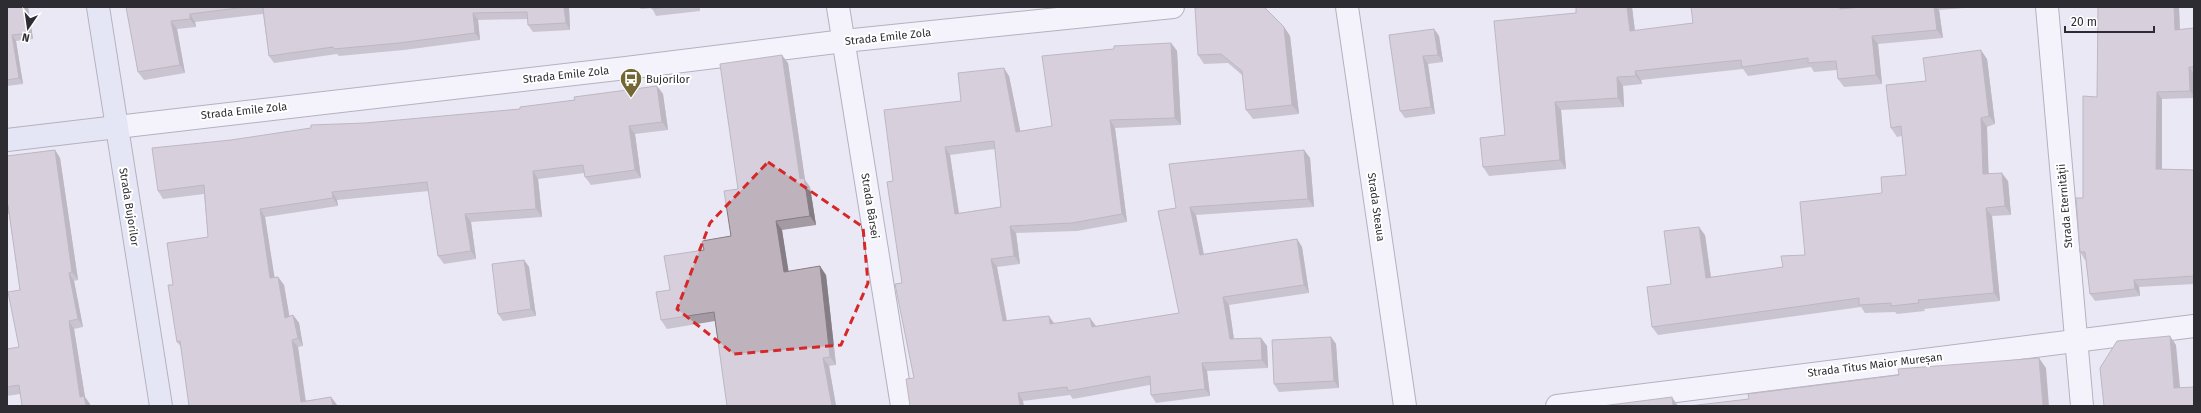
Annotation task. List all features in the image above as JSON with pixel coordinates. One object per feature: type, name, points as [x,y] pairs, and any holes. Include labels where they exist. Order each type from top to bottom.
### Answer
[{"type":"main road","name":"Strada Bujorilor","points":[[98,7],[161,406]]},
{"type":"main road","name":"Strada Emile Zola","points":[[7,140],[117,127]]},
{"type":"street","name":"Strada Bârsei","points":[[838,7],[902,406]]},
{"type":"street","name":"Strada Emile Zola","points":[[117,127],[626,68],[844,41],[1173,7]]},
{"type":"street","name":"Strada Steaua","points":[[1347,7],[1405,406]]},
{"type":"street","name":"Strada Eternității","points":[[2047,7],[2082,406]]},
{"type":"street","name":"Strada Titus Maior Mureșan","points":[[1557,406],[2077,339],[2194,326]]},
{"type":"highlighted area","points":[[768,162],[863,227],[868,283],[841,345],[734,354],[677,309],[710,223]]},
{"type":"building","points":[[7,7],[25,7],[29,33],[12,35],[19,78],[7,80]]},
{"type":"building","points":[[126,7],[246,7],[190,14],[190,19],[171,21],[180,65],[138,72]]},
{"type":"building","points":[[564,7],[566,23],[528,25],[527,12],[473,13],[475,33],[399,43],[334,49],[333,47],[269,56],[263,8]]},
{"type":"building","points":[[651,7],[668,7],[652,9]]},
{"type":"building","points":[[1264,7],[1284,27],[1292,105],[1246,110],[1242,71],[1221,54],[1198,55],[1195,8]]},
{"type":"building","points":[[1576,7],[1627,7],[1630,31],[1693,23],[1691,7],[1840,7],[1840,9],[1862,7],[1934,7],[1937,30],[1872,36],[1876,75],[1838,79],[1836,61],[1808,63],[1808,58],[1742,67],[1741,60],[1635,71],[1636,76],[1617,77],[1618,98],[1555,102],[1560,160],[1483,167],[1480,138],[1505,135],[1494,21],[1576,13]]},
{"type":"building","points":[[2098,7],[2174,7],[2175,30],[2194,28],[2194,67],[2189,67],[2190,91],[2157,92],[2156,169],[2194,170],[2194,276],[2134,280],[2135,289],[2090,294],[2085,252],[2080,252],[2076,198],[2083,198],[2083,96],[2097,97]]},
{"type":"building","points":[[1434,29],[1438,55],[1423,56],[1431,107],[1400,111],[1389,35]]},
{"type":"building","points":[[1171,43],[1175,118],[1110,120],[1122,214],[1072,223],[1010,226],[1014,256],[991,259],[1003,321],[1049,316],[1050,324],[1090,318],[1092,327],[1179,313],[1158,211],[1176,208],[1169,164],[1304,150],[1308,199],[1190,207],[1200,255],[1297,239],[1304,285],[1223,297],[1230,339],[1261,338],[1262,360],[1202,363],[1205,389],[1151,395],[1150,376],[1068,391],[1067,387],[1018,393],[1020,406],[910,406],[906,379],[914,378],[895,284],[902,283],[887,182],[893,181],[884,110],[961,101],[958,73],[1004,68],[1016,132],[1052,126],[1042,56],[1114,49],[1114,46]],"holes":[[[994,141],[1001,207],[955,214],[945,147]]]},
{"type":"building","points":[[1981,50],[1989,116],[1981,118],[1983,174],[2002,173],[2005,206],[1986,208],[1994,293],[1918,300],[1919,303],[1891,306],[1891,303],[1859,305],[1859,298],[1652,327],[1647,287],[1671,284],[1664,231],[1699,227],[1706,278],[1783,267],[1781,256],[1805,255],[1800,202],[1882,193],[1881,177],[1906,175],[1901,126],[1891,128],[1886,85],[1926,81],[1923,58]]},
{"type":"building","points":[[782,55],[800,179],[804,178],[810,216],[776,221],[784,272],[820,266],[830,357],[823,358],[832,406],[727,406],[714,312],[661,320],[656,292],[670,290],[664,256],[704,250],[702,241],[731,236],[724,191],[738,189],[720,64]]},
{"type":"building","points":[[657,86],[662,122],[629,126],[635,170],[585,177],[583,165],[533,171],[536,209],[465,214],[471,251],[438,256],[427,182],[332,192],[333,198],[260,209],[270,278],[278,277],[285,318],[293,315],[298,338],[292,340],[301,402],[331,397],[333,406],[189,406],[180,341],[177,342],[168,285],[173,285],[167,243],[208,237],[204,185],[158,191],[152,148],[231,140],[311,128],[311,125],[365,123],[520,109],[520,107],[575,100],[574,97]]},
{"type":"building","points":[[55,150],[72,272],[69,273],[78,319],[69,321],[80,397],[84,396],[86,406],[22,406],[19,385],[7,387],[7,349],[19,347],[8,292],[20,290],[7,205],[7,156]]},
{"type":"building","points":[[524,260],[531,309],[498,314],[492,264]]},
{"type":"building","points":[[2170,336],[2174,388],[2194,387],[2194,406],[2104,406],[2100,368],[2117,341]]},
{"type":"building","points":[[1331,337],[1334,381],[1274,384],[1272,340]]},
{"type":"building","points":[[2039,358],[2043,406],[1689,406],[1749,399],[1748,394],[1899,375],[1898,369]]},
{"type":"building","points":[[1672,397],[1673,406],[1602,406]]},
{"type":"place","name":"Bujorilor","points":[[631,98]]}]
